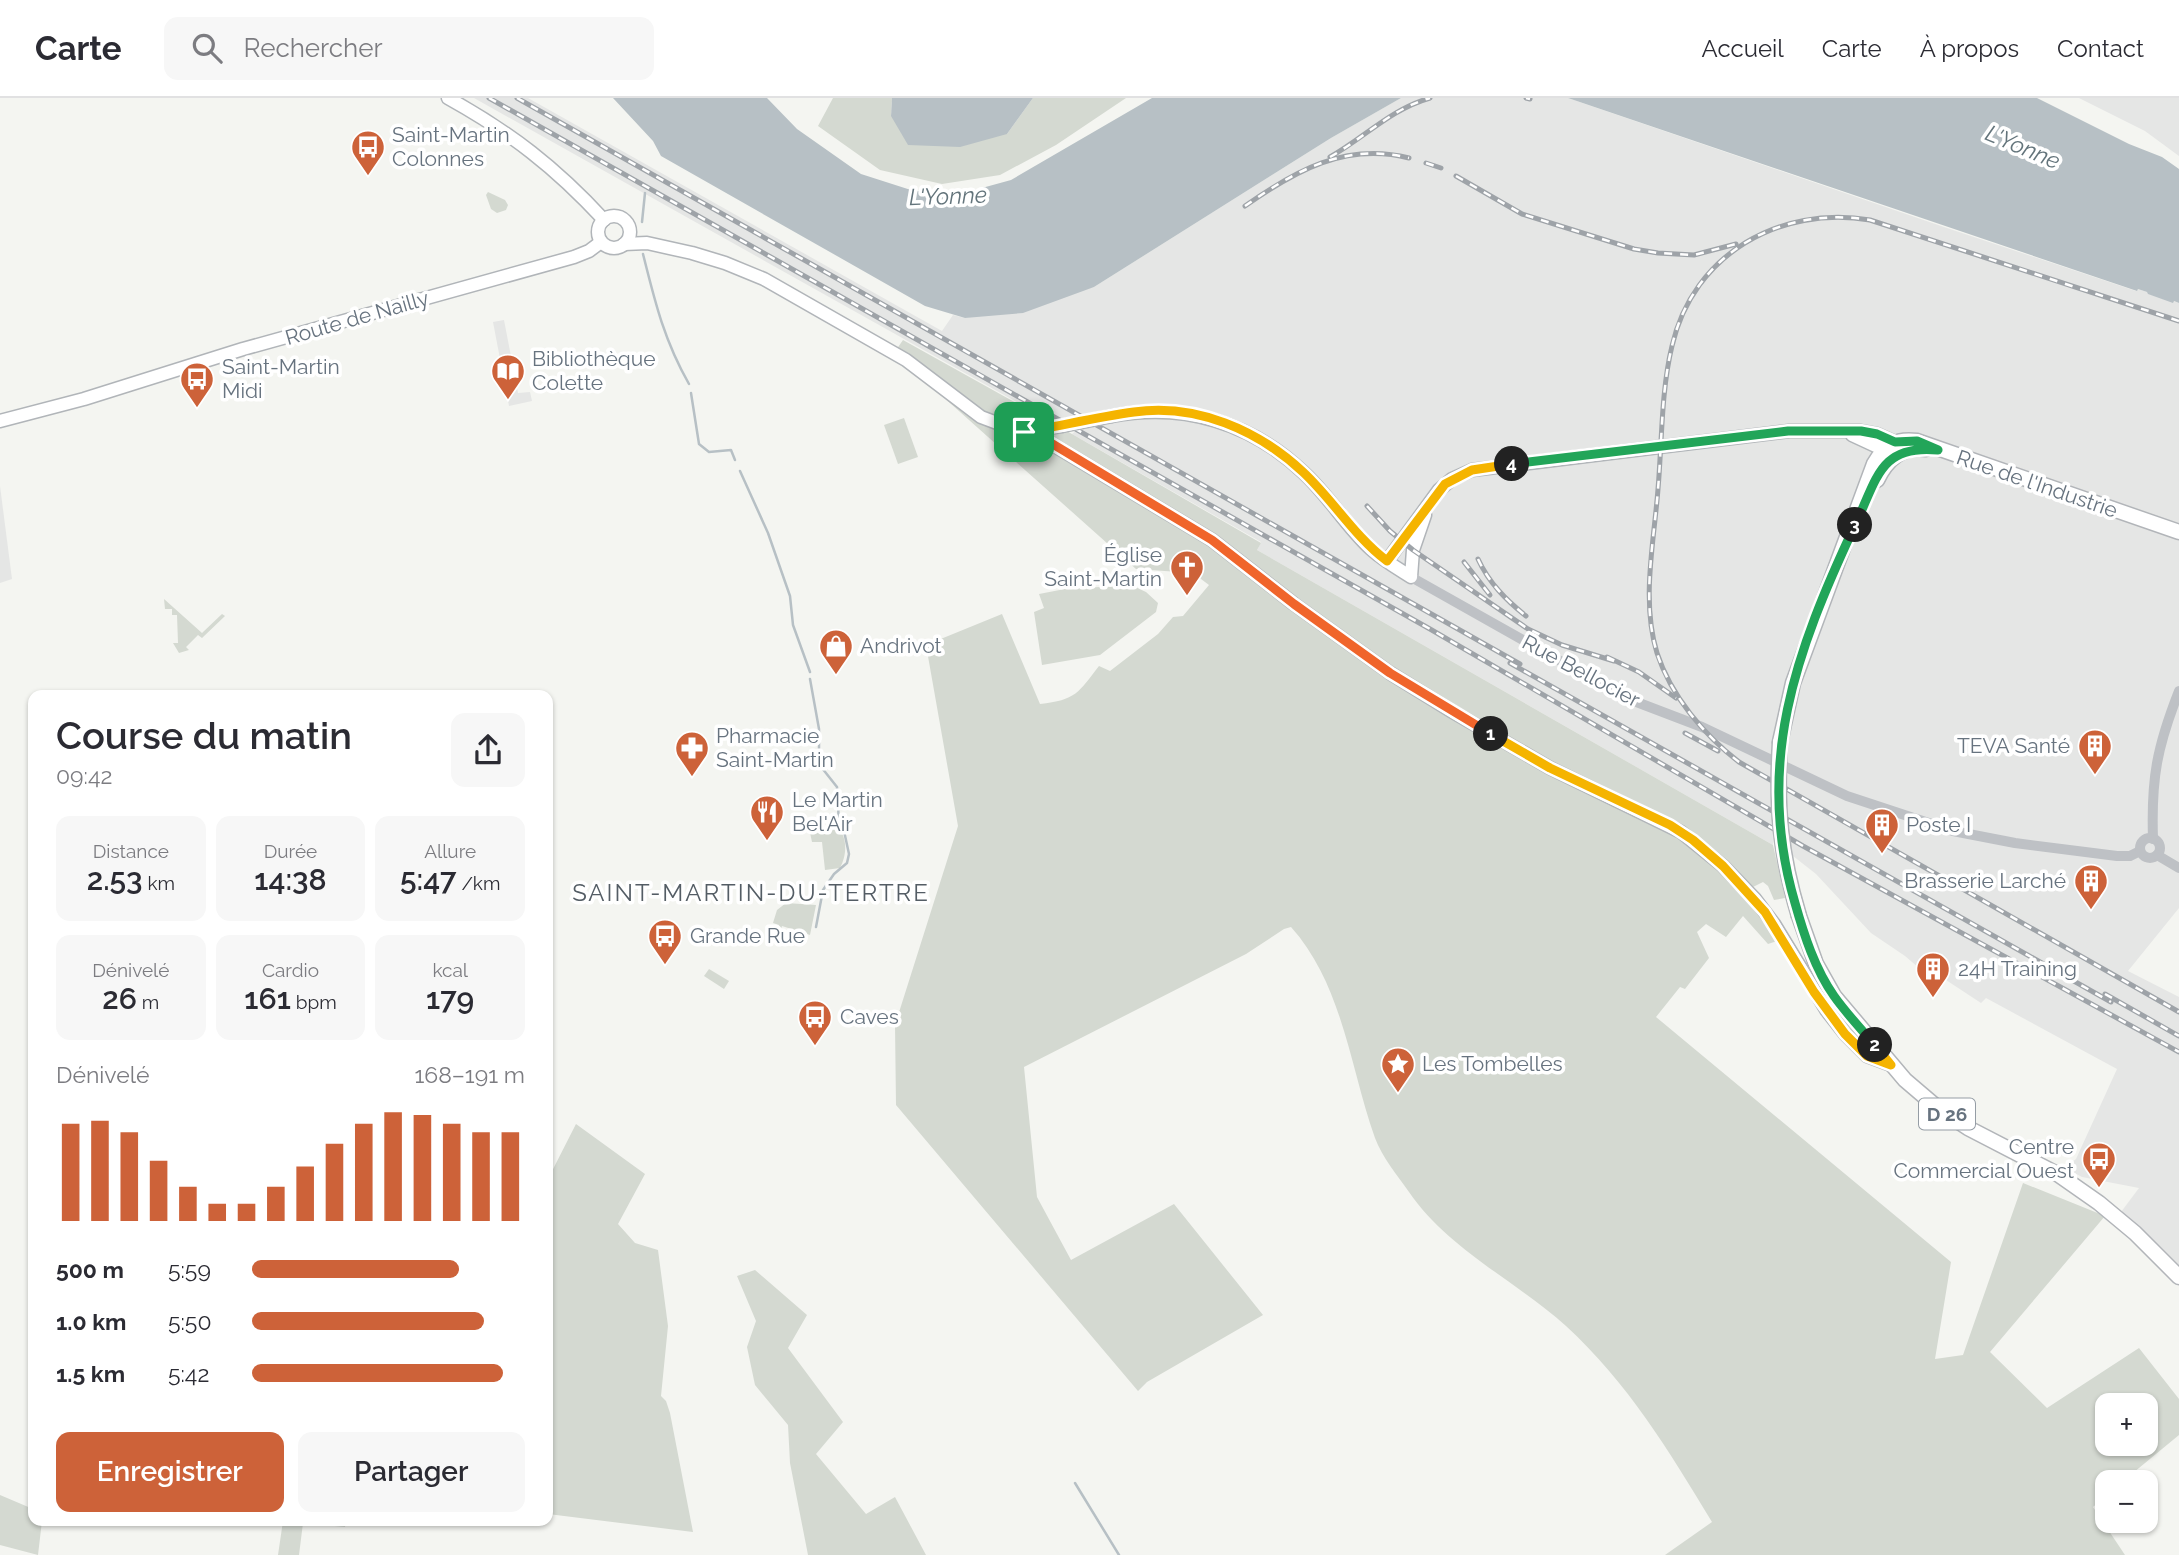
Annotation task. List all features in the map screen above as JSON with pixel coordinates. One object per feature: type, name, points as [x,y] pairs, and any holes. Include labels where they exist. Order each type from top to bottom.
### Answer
[{"type":"main road","points":[[448,98],[517,139],[559,173],[604,220]]},
{"type":"main road","points":[[614,216],[627,223],[630,230],[625,244],[609,248],[601,242],[598,228],[604,220],[614,216]]},
{"type":"main road","name":"D 26","points":[[630,230],[647,243]]},
{"type":"main road","name":"Route de Nailly","points":[[0,421],[243,349],[573,257],[589,251],[601,242]]},
{"type":"main road","name":"D 26","points":[[625,244],[647,243],[709,257],[764,279],[906,360],[981,417],[1054,445],[1212,540],[1294,604],[1418,691],[1550,768],[1670,825],[1693,840],[1723,866],[1765,912],[1814,992],[1845,1034],[1867,1056],[1891,1065],[1939,1109],[1968,1128],[2059,1175],[2099,1203],[2135,1233],[2179,1277]]},
{"type":"main road","name":"Rue Bellocier","points":[[1024,432],[1068,426],[1135,411],[1182,412],[1234,426],[1273,446],[1304,473],[1370,548],[1410,577]]},
{"type":"main road","points":[[1054,445],[1068,426]]},
{"type":"main road","points":[[1387,561],[1439,490],[1452,479],[1472,470],[1788,431],[1861,431],[1890,446]]},
{"type":"main road","points":[[1845,432],[1865,441],[1890,446]]},
{"type":"main road","points":[[1865,441],[1874,464]]},
{"type":"main road","points":[[1890,446],[1874,464],[1793,683],[1780,742],[1777,794],[1786,872],[1816,964],[1834,996],[1891,1065]]},
{"type":"main road","points":[[1843,551],[1881,472],[1890,446]]},
{"type":"main road","name":"Rue de l'Industrie","points":[[1890,446],[1938,450],[2179,532]]},
{"type":"main road","points":[[1410,577],[1413,550],[1429,505]]},
{"type":"street","name":"Rue Bellocier","points":[[1410,577],[1626,698],[1702,727],[1871,805],[1982,837],[2117,856],[2130,856],[2140,851]]},
{"type":"street","points":[[2157,855],[2159,845],[2153,839],[2152,788],[2164,731],[2179,691]]},
{"type":"street","points":[[2153,839],[2143,841],[2140,851],[2147,858],[2157,855],[2179,868]]},
{"type":"shaded area","points":[[474,98],[528,98],[942,331],[953,315],[965,318],[1094,287],[1331,138],[1401,98],[1568,98],[1944,227],[2179,303],[2179,908],[2128,971],[2179,997],[2179,1268],[2121,1212],[2139,1188],[2082,1177],[2065,1168],[2076,1159],[2117,1069],[1986,998],[1981,1003],[1946,980],[1940,986],[1905,956],[1871,933],[1816,874],[1788,852],[1785,779],[1771,771],[1773,845],[1257,550],[1261,542],[1072,434],[1078,429],[1054,423]]},
{"type":"shaded area","points":[[833,98],[892,98],[891,116],[1007,134],[1033,98],[1126,98],[1056,145],[1000,175],[942,184],[880,170],[818,126]]},
{"type":"shaded area","points":[[2079,98],[2179,98],[2179,156],[2145,131]]},
{"type":"shaded area","points":[[488,192],[505,200],[508,205],[506,210],[497,213],[491,209],[486,195]]},
{"type":"shaded area","points":[[504,320],[518,393],[530,392],[532,401],[509,406],[493,322]]},
{"type":"shaded area","points":[[903,340],[1261,543],[1257,550],[1773,845],[1785,898],[1774,900],[1768,886],[1763,882],[1753,887],[1745,898],[1777,941],[1768,944],[1743,916],[1726,937],[1706,924],[1697,932],[1709,958],[1685,989],[1680,987],[1656,1017],[1951,1262],[1935,1359],[1963,1355],[2023,1183],[2105,1216],[1990,1352],[2047,1408],[2139,1348],[2179,1399],[2179,1435],[2158,1452],[2158,1393],[2095,1393],[2095,1456],[2154,1456],[2137,1470],[2095,1470],[2095,1533],[2110,1533],[2125,1555],[1665,1555],[1712,1522],[1646,1419],[1609,1371],[1566,1326],[1443,1231],[1395,1172],[1375,1138],[1343,1028],[1323,975],[1309,950],[1291,927],[1246,954],[1024,1067],[1037,1197],[1071,1260],[1174,1204],[1263,1315],[1147,1382],[1138,1391],[896,1105],[895,1025],[958,826],[926,645],[1002,614],[1040,704],[1061,700],[1075,694],[1099,666],[1110,671],[1158,634],[1173,617],[1183,616],[1209,585],[1193,573],[1136,569],[894,353]]},
{"type":"shaded area","points":[[904,418],[918,457],[898,464],[884,425]]},
{"type":"shaded area","points":[[0,486],[12,579],[0,583]]},
{"type":"shaded area","points":[[1133,586],[1146,592],[1158,603],[1156,612],[1100,655],[1042,665],[1034,612],[1044,608],[1039,594],[1070,588]]},
{"type":"shaded area","points":[[164,599],[202,633],[222,614],[225,616],[202,638],[198,635],[186,647],[189,650],[179,653],[173,643],[178,643],[177,615],[172,615],[172,609],[165,609]]},
{"type":"shaded area","points":[[837,826],[845,841],[844,858],[840,868],[825,870],[822,842],[812,842],[809,828]]},
{"type":"shaded area","points":[[786,903],[816,905],[810,935],[782,926],[777,940],[773,937],[771,930],[777,931],[779,925],[773,923],[777,910]]},
{"type":"shaded area","points":[[709,969],[729,981],[724,989],[704,976]]},
{"type":"shaded area","points":[[576,1124],[645,1174],[618,1224],[635,1243],[658,1250],[668,1326],[661,1396],[670,1413],[693,1532],[553,1515],[553,1169]]},
{"type":"shaded area","points":[[755,1270],[807,1315],[788,1348],[843,1422],[816,1454],[866,1514],[895,1497],[926,1555],[808,1555],[790,1463],[788,1425],[755,1385],[747,1347],[756,1321],[737,1276]]},
{"type":"shaded area","points":[[0,1495],[28,1507],[28,1526],[41,1526],[38,1555],[0,1545]]},
{"type":"shaded area","points":[[282,1526],[303,1526],[299,1555],[278,1555]]},
{"type":"water","name":"L'Yonne","points":[[613,98],[767,98],[797,129],[861,174],[914,191],[960,194],[1011,180],[1152,98],[1401,98],[1331,138],[1094,287],[1023,313],[965,318],[925,306],[661,156],[653,141]]},
{"type":"water","points":[[892,98],[1033,98],[1007,134],[960,147],[908,145],[891,116]]},
{"type":"water","name":"L'Yonne","points":[[1568,98],[2037,98],[2129,144],[2162,157],[2179,169],[2179,303],[2138,289],[2137,291]]},
{"type":"waterway","points":[[642,222],[645,193]]},
{"type":"waterway","points":[[643,254],[656,305],[680,368],[689,384]]},
{"type":"waterway","points":[[691,393],[699,444],[709,452],[731,450],[735,460]]},
{"type":"waterway","points":[[740,471],[768,533],[790,596],[793,625],[810,672]]},
{"type":"waterway","points":[[810,679],[819,729],[822,768],[837,787],[839,824],[844,831],[849,854],[847,863],[834,874],[823,890],[816,927]]},
{"type":"waterway","points":[[1075,1483],[1119,1555]]},
{"type":"railway","points":[[489,98],[1430,629],[1803,846],[2179,1052]]},
{"type":"railway","points":[[517,98],[1520,664]]},
{"type":"railway","points":[[1330,157],[1390,116],[1430,98]]},
{"type":"railway","points":[[1526,98],[1530,99]]},
{"type":"railway","points":[[1245,206],[1302,171],[1342,157],[1386,154],[1409,158]]},
{"type":"railway","points":[[1426,163],[1441,168]]},
{"type":"railway","points":[[1456,176],[1522,214],[1634,249],[1694,255],[1736,244]]},
{"type":"railway","points":[[2179,321],[1870,220],[1837,217],[1804,220],[1773,229],[1745,243],[1720,262],[1699,285],[1683,314],[1672,346],[1664,399],[1649,592],[1652,633],[1663,669],[1690,714],[1713,740],[1739,762],[2179,1012]]},
{"type":"railway","points":[[1367,506],[1390,531],[1413,550],[1528,629],[1562,645],[1614,661]]},
{"type":"railway","points":[[1478,559],[1487,576],[1526,616]]},
{"type":"railway","points":[[1464,562],[1490,595]]},
{"type":"railway","points":[[1607,657],[1639,672],[1676,698]]},
{"type":"railway","points":[[1510,663],[2111,1002]]},
{"type":"railway","points":[[1685,733],[1718,751]]},
{"type":"railway","points":[[2105,994],[2179,1036]]},
{"type":"place","name":"Saint-Martin Colonnes","points":[[368,177]]},
{"type":"place","name":"Bibliothèque Colette","points":[[508,401]]},
{"type":"place","name":"Saint-Martin Midi","points":[[197,409]]},
{"type":"place","name":"Église Saint-Martin","points":[[1187,597]]},
{"type":"place","name":"Andrivot","points":[[836,676]]},
{"type":"place","name":"TEVA Santé","points":[[2095,776]]},
{"type":"place","name":"Pharmacie Saint-Martin","points":[[692,778]]},
{"type":"place","name":"Le Martin Bel'Air","points":[[767,842]]},
{"type":"place","name":"Poste I","points":[[1882,855]]},
{"type":"place","name":"Brasserie Larché","points":[[2091,911]]},
{"type":"place","name":"Grande Rue","points":[[665,966]]},
{"type":"place","name":"24H Training","points":[[1933,999]]},
{"type":"place","name":"Caves","points":[[815,1047]]},
{"type":"place","name":"Les Tombelles","points":[[1398,1094]]},
{"type":"place","name":"Centre Commercial Ouest","points":[[2099,1189]]},
{"type":"district","name":"SAINT-MARTIN-DU-TERTRE","points":[[751,893]]},
{"type":"route","points":[[1135,411],[1182,412],[1234,426],[1273,446],[1304,473],[1370,548],[1387,561],[1439,490],[1452,479],[1472,470],[1788,431],[1861,431],[1895,442],[1917,441],[1938,450],[1919,448],[1905,451],[1895,455],[1881,472],[1843,551],[1803,653],[1786,710],[1780,742],[1777,782],[1781,844],[1799,916],[1816,964],[1834,996],[1891,1065],[1867,1056],[1845,1034],[1814,992],[1782,936],[1755,899],[1723,866],[1688,836],[1550,768],[1418,691],[1294,604],[1212,540],[1051,443],[1024,432],[1135,411]]}]
